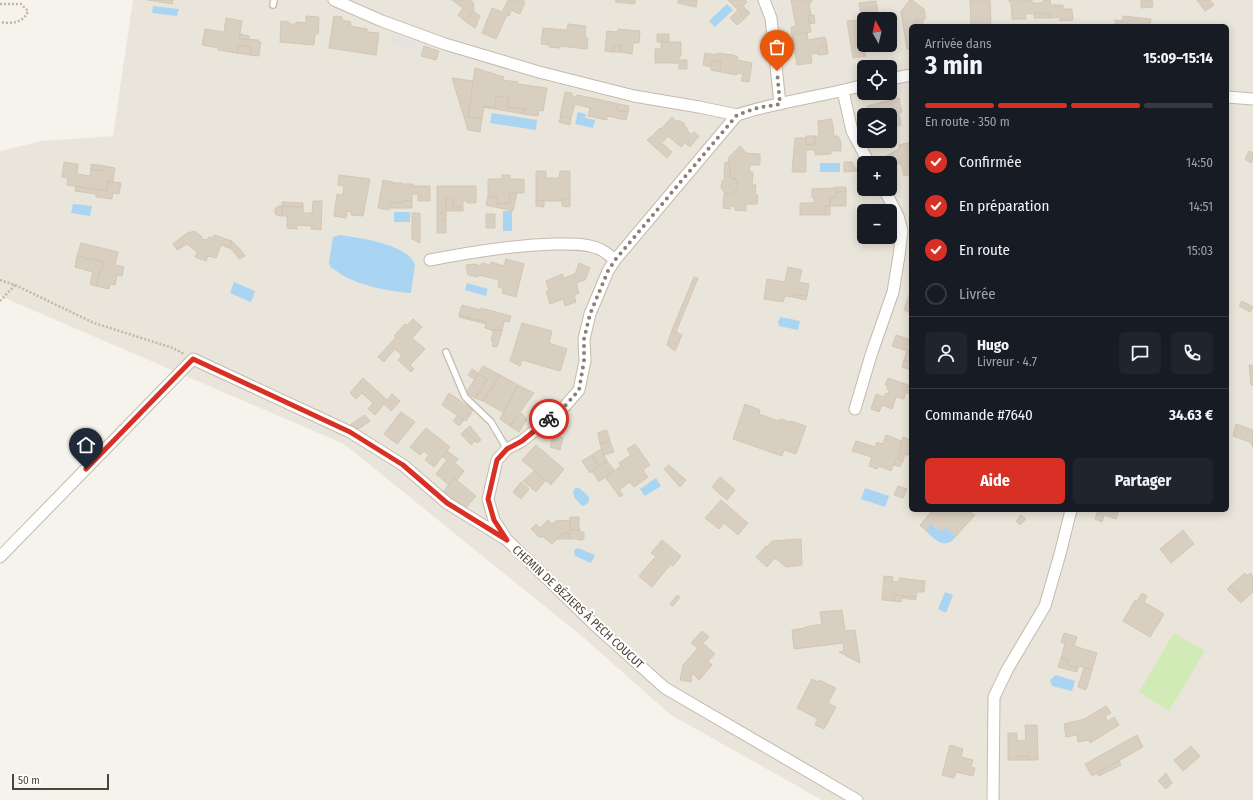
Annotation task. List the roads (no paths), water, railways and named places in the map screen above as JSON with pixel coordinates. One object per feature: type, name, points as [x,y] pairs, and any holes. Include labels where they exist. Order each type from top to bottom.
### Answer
[{"type":"street","points":[[334,0],[382,21],[445,44],[539,72],[634,96],[737,115]]},
{"type":"street","points":[[764,0],[771,18],[780,104]]},
{"type":"street","points":[[897,78],[909,75]]},
{"type":"street","points":[[507,540],[494,520],[488,499],[497,460],[507,449],[522,441],[565,406],[579,390],[584,361],[584,339],[590,314],[608,271],[615,260],[737,115],[757,108],[857,87]]},
{"type":"street","points":[[843,91],[852,131],[865,156]]},
{"type":"street","points":[[1229,97],[1253,99]]},
{"type":"street","points":[[855,409],[871,355],[893,292],[901,243],[902,231],[898,216],[888,196]]},
{"type":"street","points":[[430,260],[513,246],[576,244],[598,248],[615,260]]},
{"type":"street","name":"CHEMIN DE BÉZIERS À PECH COUCUT","points":[[0,557],[193,359],[350,432],[403,465],[447,503],[507,540],[599,629],[664,688],[857,800]]},
{"type":"street","points":[[993,800],[994,698],[1007,670],[1045,606],[1070,512]]},
{"type":"lane","points":[[446,352],[465,397],[491,422],[507,449]]},
{"type":"water","points":[[727,4],[733,10],[715,27],[709,21]]},
{"type":"water","points":[[153,6],[179,9],[177,16],[152,13]]},
{"type":"water","points":[[578,112],[586,114],[585,118],[595,120],[593,128],[575,124]]},
{"type":"water","points":[[492,113],[537,120],[536,130],[490,123]]},
{"type":"water","points":[[820,163],[840,163],[840,172],[820,172]]},
{"type":"water","points":[[73,204],[92,206],[90,216],[71,213]]},
{"type":"water","points":[[503,211],[512,211],[512,231],[503,231]]},
{"type":"water","points":[[394,212],[410,212],[410,222],[394,222]]},
{"type":"water","points":[[340,235],[382,243],[403,252],[411,258],[415,265],[411,293],[365,285],[343,276],[330,267],[329,262],[333,237]]},
{"type":"water","points":[[234,282],[255,291],[251,302],[230,293]]},
{"type":"water","points":[[467,283],[488,289],[486,296],[465,290]]},
{"type":"water","points":[[781,317],[800,321],[798,330],[779,326],[778,321]]},
{"type":"water","points":[[656,478],[661,486],[645,496],[640,489]]},
{"type":"water","points":[[575,488],[579,488],[589,497],[589,502],[587,504],[582,506],[574,497],[573,492]]},
{"type":"water","points":[[865,488],[889,496],[885,507],[861,499]]},
{"type":"water","points":[[932,524],[942,532],[947,528],[956,537],[948,543],[941,543],[937,541],[926,531]]},
{"type":"water","points":[[578,548],[595,555],[591,563],[575,556],[574,550]]},
{"type":"water","points":[[945,592],[953,595],[946,613],[938,609]]},
{"type":"water","points":[[1056,675],[1075,681],[1072,691],[1052,686],[1050,680]]}]
